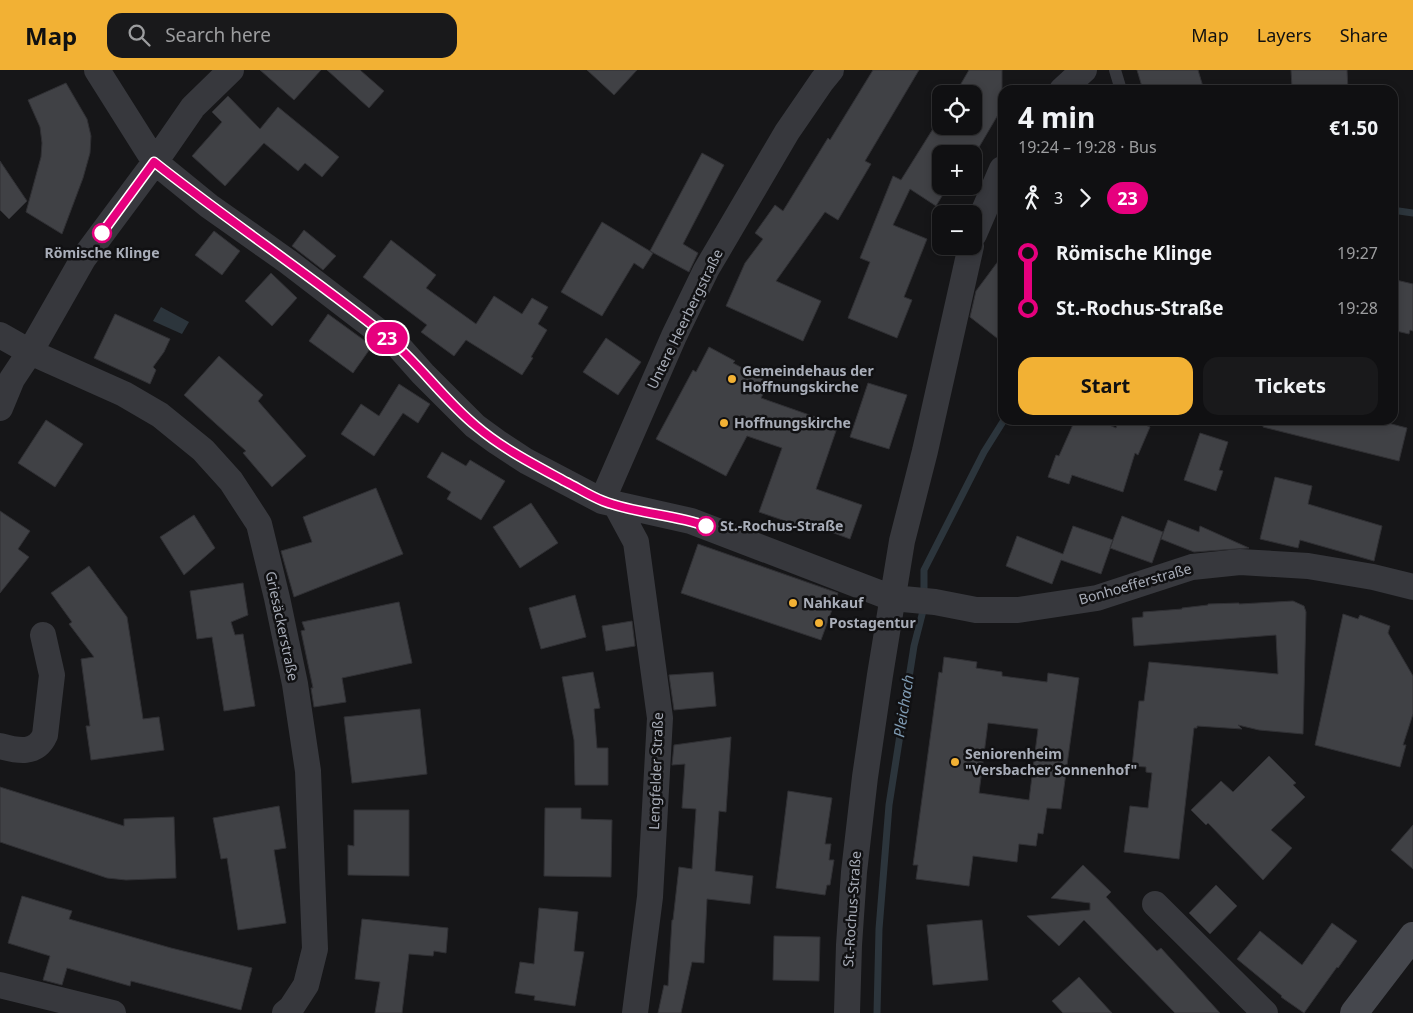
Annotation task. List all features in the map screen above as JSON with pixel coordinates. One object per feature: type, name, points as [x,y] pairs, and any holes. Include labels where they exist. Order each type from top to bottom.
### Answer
[{"type":"main road","points":[[1354,1013],[1413,936]]},
{"type":"street","points":[[97,70],[154,162],[209,206],[287,261],[398,347],[475,426],[526,461],[609,503]]},
{"type":"street","points":[[0,408],[12,379],[30,352],[83,259],[193,107],[231,70]]},
{"type":"street","name":"Untere Heerbergstraße","points":[[609,503],[674,336],[706,270],[787,132],[831,70]]},
{"type":"street","points":[[1068,85],[1084,70]]},
{"type":"street","points":[[982,215],[998,178]]},
{"type":"street","name":"St.-Rochus-Straße","points":[[847,1013],[854,872],[865,777],[892,598],[902,540],[961,300],[969,255]]},
{"type":"street","points":[[0,335],[30,352]]},
{"type":"street","name":"Griesäckerstraße","points":[[30,352],[124,394],[160,415],[202,450],[214,463],[231,482],[259,524],[295,684],[308,771],[315,948],[306,985],[291,1008],[285,1013]]},
{"type":"street","name":"Bonhoefferstraße","points":[[609,503],[691,521],[892,598],[935,602],[976,610],[1027,608],[1097,598],[1192,568],[1240,562],[1308,566],[1373,577],[1413,588]]},
{"type":"street","name":"Lengfelder Straße","points":[[609,503],[636,542],[660,718],[650,897],[636,1013]]},
{"type":"street","points":[[0,746],[15,750],[35,748],[41,744],[46,735],[52,675],[42,635]]},
{"type":"street","points":[[1155,904],[1265,1013]]},
{"type":"street","points":[[0,985],[113,1013]]},
{"type":"lane","points":[[1115,70],[1120,85]]},
{"type":"shaded area","points":[[161,307],[189,322],[182,334],[153,321]]},
{"type":"building","points":[[260,70],[321,70],[294,100]]},
{"type":"building","points":[[327,70],[360,70],[384,91],[369,108]]},
{"type":"building","points":[[587,70],[637,70],[614,95]]},
{"type":"building","points":[[873,70],[919,70],[865,161],[871,164],[838,220],[825,212],[776,281],[821,301],[803,341],[726,306],[745,263],[763,239],[755,233],[775,205],[783,211]]},
{"type":"building","points":[[969,70],[1002,70],[1002,85],[998,85],[998,115],[980,145],[932,145],[932,195],[943,195],[937,205],[934,205],[910,189],[893,225],[927,239],[904,297],[912,300],[897,338],[848,318],[870,262],[860,258],[893,176],[901,180],[932,130],[932,135],[982,135],[982,85],[960,85]]},
{"type":"building","points":[[1137,70],[1198,70],[1202,85],[1142,85]]},
{"type":"building","points":[[1291,70],[1347,70],[1348,85],[1292,85]]},
{"type":"building","points":[[66,83],[87,119],[91,136],[90,153],[83,178],[62,234],[26,212],[41,157],[42,143],[40,127],[28,100]]},
{"type":"building","points":[[228,96],[260,129],[278,107],[339,157],[322,177],[305,163],[298,171],[264,143],[225,186],[192,156],[222,122],[212,112]]},
{"type":"building","points":[[702,153],[724,165],[683,244],[698,253],[689,272],[650,251]]},
{"type":"building","points":[[0,161],[27,201],[9,219],[0,210]]},
{"type":"building","points":[[602,222],[653,253],[643,269],[634,263],[602,316],[561,292]]},
{"type":"building","points":[[304,230],[336,256],[323,270],[292,246]]},
{"type":"building","points":[[214,231],[240,251],[222,275],[195,255]]},
{"type":"building","points":[[391,240],[436,275],[426,288],[476,324],[494,296],[522,314],[532,298],[548,307],[538,324],[547,330],[522,375],[466,340],[454,356],[421,332],[427,325],[363,277]]},
{"type":"building","points":[[998,261],[998,339],[970,317],[976,291]]},
{"type":"building","points":[[271,273],[297,298],[272,326],[245,301]]},
{"type":"building","points":[[1398,280],[1413,284],[1413,331],[1410,330],[1409,334],[1398,331]]},
{"type":"building","points":[[115,314],[170,339],[164,352],[153,367],[156,370],[150,384],[94,358]]},
{"type":"building","points":[[328,314],[372,346],[353,373],[309,341]]},
{"type":"building","points":[[606,338],[641,362],[618,395],[583,372]]},
{"type":"building","points":[[709,347],[735,361],[733,363],[769,382],[761,398],[838,425],[816,489],[862,505],[850,539],[799,520],[797,525],[759,512],[782,448],[747,436],[726,476],[656,439],[693,370],[696,372]]},
{"type":"building","points":[[219,356],[263,395],[258,401],[306,456],[272,487],[243,453],[246,451],[184,395]]},
{"type":"building","points":[[868,383],[907,395],[889,449],[850,437]]},
{"type":"building","points":[[399,384],[430,404],[418,423],[403,413],[374,456],[341,434],[361,404],[379,416]]},
{"type":"building","points":[[46,420],[83,444],[55,487],[18,463]]},
{"type":"building","points":[[1073,425],[1109,425],[1116,428],[1117,425],[1145,425],[1150,427],[1138,455],[1135,453],[1123,492],[1072,475],[1069,484],[1048,477],[1056,455],[1059,456]]},
{"type":"building","points":[[1263,425],[1395,425],[1407,428],[1399,461],[1263,427]]},
{"type":"building","points":[[1200,433],[1228,442],[1219,470],[1223,471],[1216,491],[1184,480]]},
{"type":"building","points":[[442,452],[466,466],[470,460],[505,481],[481,520],[447,499],[451,492],[427,477]]},
{"type":"building","points":[[1275,477],[1312,486],[1308,504],[1382,526],[1374,561],[1300,540],[1298,548],[1260,539]]},
{"type":"building","points":[[376,488],[403,554],[294,597],[281,551],[312,542],[303,517]]},
{"type":"building","points":[[531,503],[558,543],[520,568],[493,527]]},
{"type":"building","points":[[0,511],[30,531],[18,549],[29,557],[0,593]]},
{"type":"building","points":[[194,515],[215,548],[184,575],[160,537]]},
{"type":"building","points":[[1122,516],[1163,532],[1152,563],[1110,548]]},
{"type":"building","points":[[1168,520],[1199,532],[1200,526],[1249,548],[1194,552],[1161,539]]},
{"type":"building","points":[[1073,526],[1113,540],[1101,574],[1061,560],[1052,584],[1006,566],[1017,536],[1063,554]]},
{"type":"building","points":[[698,544],[838,593],[821,640],[681,593]]},
{"type":"building","points":[[89,566],[127,617],[143,719],[159,717],[164,750],[91,760],[86,726],[90,726],[81,659],[94,657],[69,624],[72,622],[51,593]]},
{"type":"building","points":[[243,583],[248,615],[231,622],[235,635],[243,634],[255,706],[224,711],[212,637],[197,639],[190,591]]},
{"type":"building","points":[[575,595],[586,637],[541,649],[529,608]]},
{"type":"building","points":[[1293,601],[1304,606],[1306,612],[1303,734],[1259,730],[1238,725],[1242,729],[1197,726],[1197,728],[1194,728],[1179,859],[1124,852],[1130,806],[1148,808],[1152,773],[1146,772],[1146,767],[1132,766],[1139,701],[1144,701],[1149,662],[1278,674],[1276,635],[1134,646],[1132,618],[1143,617],[1143,612],[1182,609],[1208,604]]},
{"type":"building","points":[[399,602],[412,663],[342,678],[346,702],[314,707],[311,688],[313,688],[301,631],[305,630],[302,622]]},
{"type":"building","points":[[1343,614],[1358,619],[1360,615],[1390,626],[1388,633],[1413,676],[1413,714],[1403,745],[1406,745],[1400,767],[1315,745]]},
{"type":"building","points":[[632,621],[635,646],[606,651],[602,626]]},
{"type":"building","name":"Seniorenheim \"Versbacher Sonnenhof\"","points":[[944,657],[977,662],[976,668],[1002,672],[1002,676],[1047,682],[1048,673],[1079,678],[1061,809],[1047,808],[1043,834],[1038,833],[1036,846],[1019,844],[1017,862],[973,856],[969,886],[916,879],[918,865],[913,865],[939,672],[942,673]],"holes":[[[988,723],[1038,729],[1029,800],[979,793]]]},
{"type":"building","points":[[593,672],[600,708],[594,709],[597,748],[608,748],[608,785],[575,785],[574,740],[562,677]]},
{"type":"building","points":[[713,672],[716,706],[674,710],[669,675]]},
{"type":"building","points":[[420,709],[427,774],[352,783],[344,717]]},
{"type":"building","points":[[731,737],[726,812],[719,811],[715,871],[753,876],[750,904],[707,899],[704,963],[692,962],[681,1013],[658,1013],[664,985],[668,986],[672,920],[679,867],[692,869],[696,809],[682,808],[685,764],[672,765],[674,745]]},
{"type":"building","points":[[1269,756],[1296,783],[1293,785],[1305,797],[1271,830],[1292,848],[1263,880],[1208,823],[1206,825],[1191,810],[1221,781],[1233,792]]},
{"type":"building","points":[[0,787],[124,826],[124,819],[174,817],[176,878],[126,880],[107,878],[0,842]]},
{"type":"building","points":[[788,791],[832,798],[825,844],[831,844],[829,860],[834,860],[830,885],[827,885],[825,895],[776,888]]},
{"type":"building","points":[[279,806],[286,848],[274,850],[286,923],[238,930],[227,858],[221,859],[213,818]]},
{"type":"building","points":[[545,808],[581,808],[581,819],[612,820],[611,877],[544,876]]},
{"type":"building","points":[[354,810],[409,810],[409,876],[348,875],[348,845],[354,846]]},
{"type":"building","points":[[1413,825],[1413,869],[1391,850]]},
{"type":"building","points":[[1083,865],[1111,892],[1106,897],[1157,951],[1161,948],[1220,1013],[1175,1013],[1084,920],[1059,946],[1027,916],[1090,910],[1090,903],[1051,898]]},
{"type":"building","points":[[1216,885],[1237,906],[1210,934],[1189,913]]},
{"type":"building","points":[[22,896],[72,911],[69,919],[171,948],[252,968],[241,1010],[131,981],[130,986],[67,968],[62,985],[43,980],[50,956],[8,943]]},
{"type":"building","points":[[539,908],[578,912],[574,951],[584,952],[575,1006],[534,1000],[535,996],[515,993],[520,962],[534,964]]},
{"type":"building","points":[[362,919],[448,928],[446,953],[434,951],[433,956],[409,954],[402,1013],[375,1013],[380,982],[355,979]]},
{"type":"building","points":[[982,920],[988,980],[933,985],[927,925]]},
{"type":"building","points":[[1332,923],[1357,941],[1304,1013],[1281,997],[1237,959],[1260,931],[1302,965]]},
{"type":"building","points":[[774,936],[820,937],[819,981],[773,980]]},
{"type":"building","points":[[1079,977],[1112,1013],[1063,1013],[1052,1001]]},
{"type":"waterway","name":"Pleichach","points":[[1398,211],[1413,213]]},
{"type":"waterway","name":"Pleichach","points":[[924,596],[924,570],[984,452],[1001,425]]},
{"type":"waterway","name":"Pleichach","points":[[877,1013],[879,929],[889,805],[914,646],[924,607]]},
{"type":"bus line","name":"23","points":[[102,233],[154,162],[209,206],[371,324],[398,347],[475,426],[497,442],[526,461],[602,501],[706,526]]},
{"type":"place","name":"Römische Klinge","points":[[102,233]]},
{"type":"place","name":"Gemeindehaus der Hoffnungskirche","points":[[732,379]]},
{"type":"place","name":"Hoffnungskirche","points":[[724,423]]},
{"type":"place","name":"St.-Rochus-Straße","points":[[706,526]]},
{"type":"place","name":"Nahkauf","points":[[793,603]]},
{"type":"place","name":"Postagentur","points":[[819,623]]},
{"type":"place","name":"Seniorenheim \"Versbacher Sonnenhof\"","points":[[955,762]]}]
